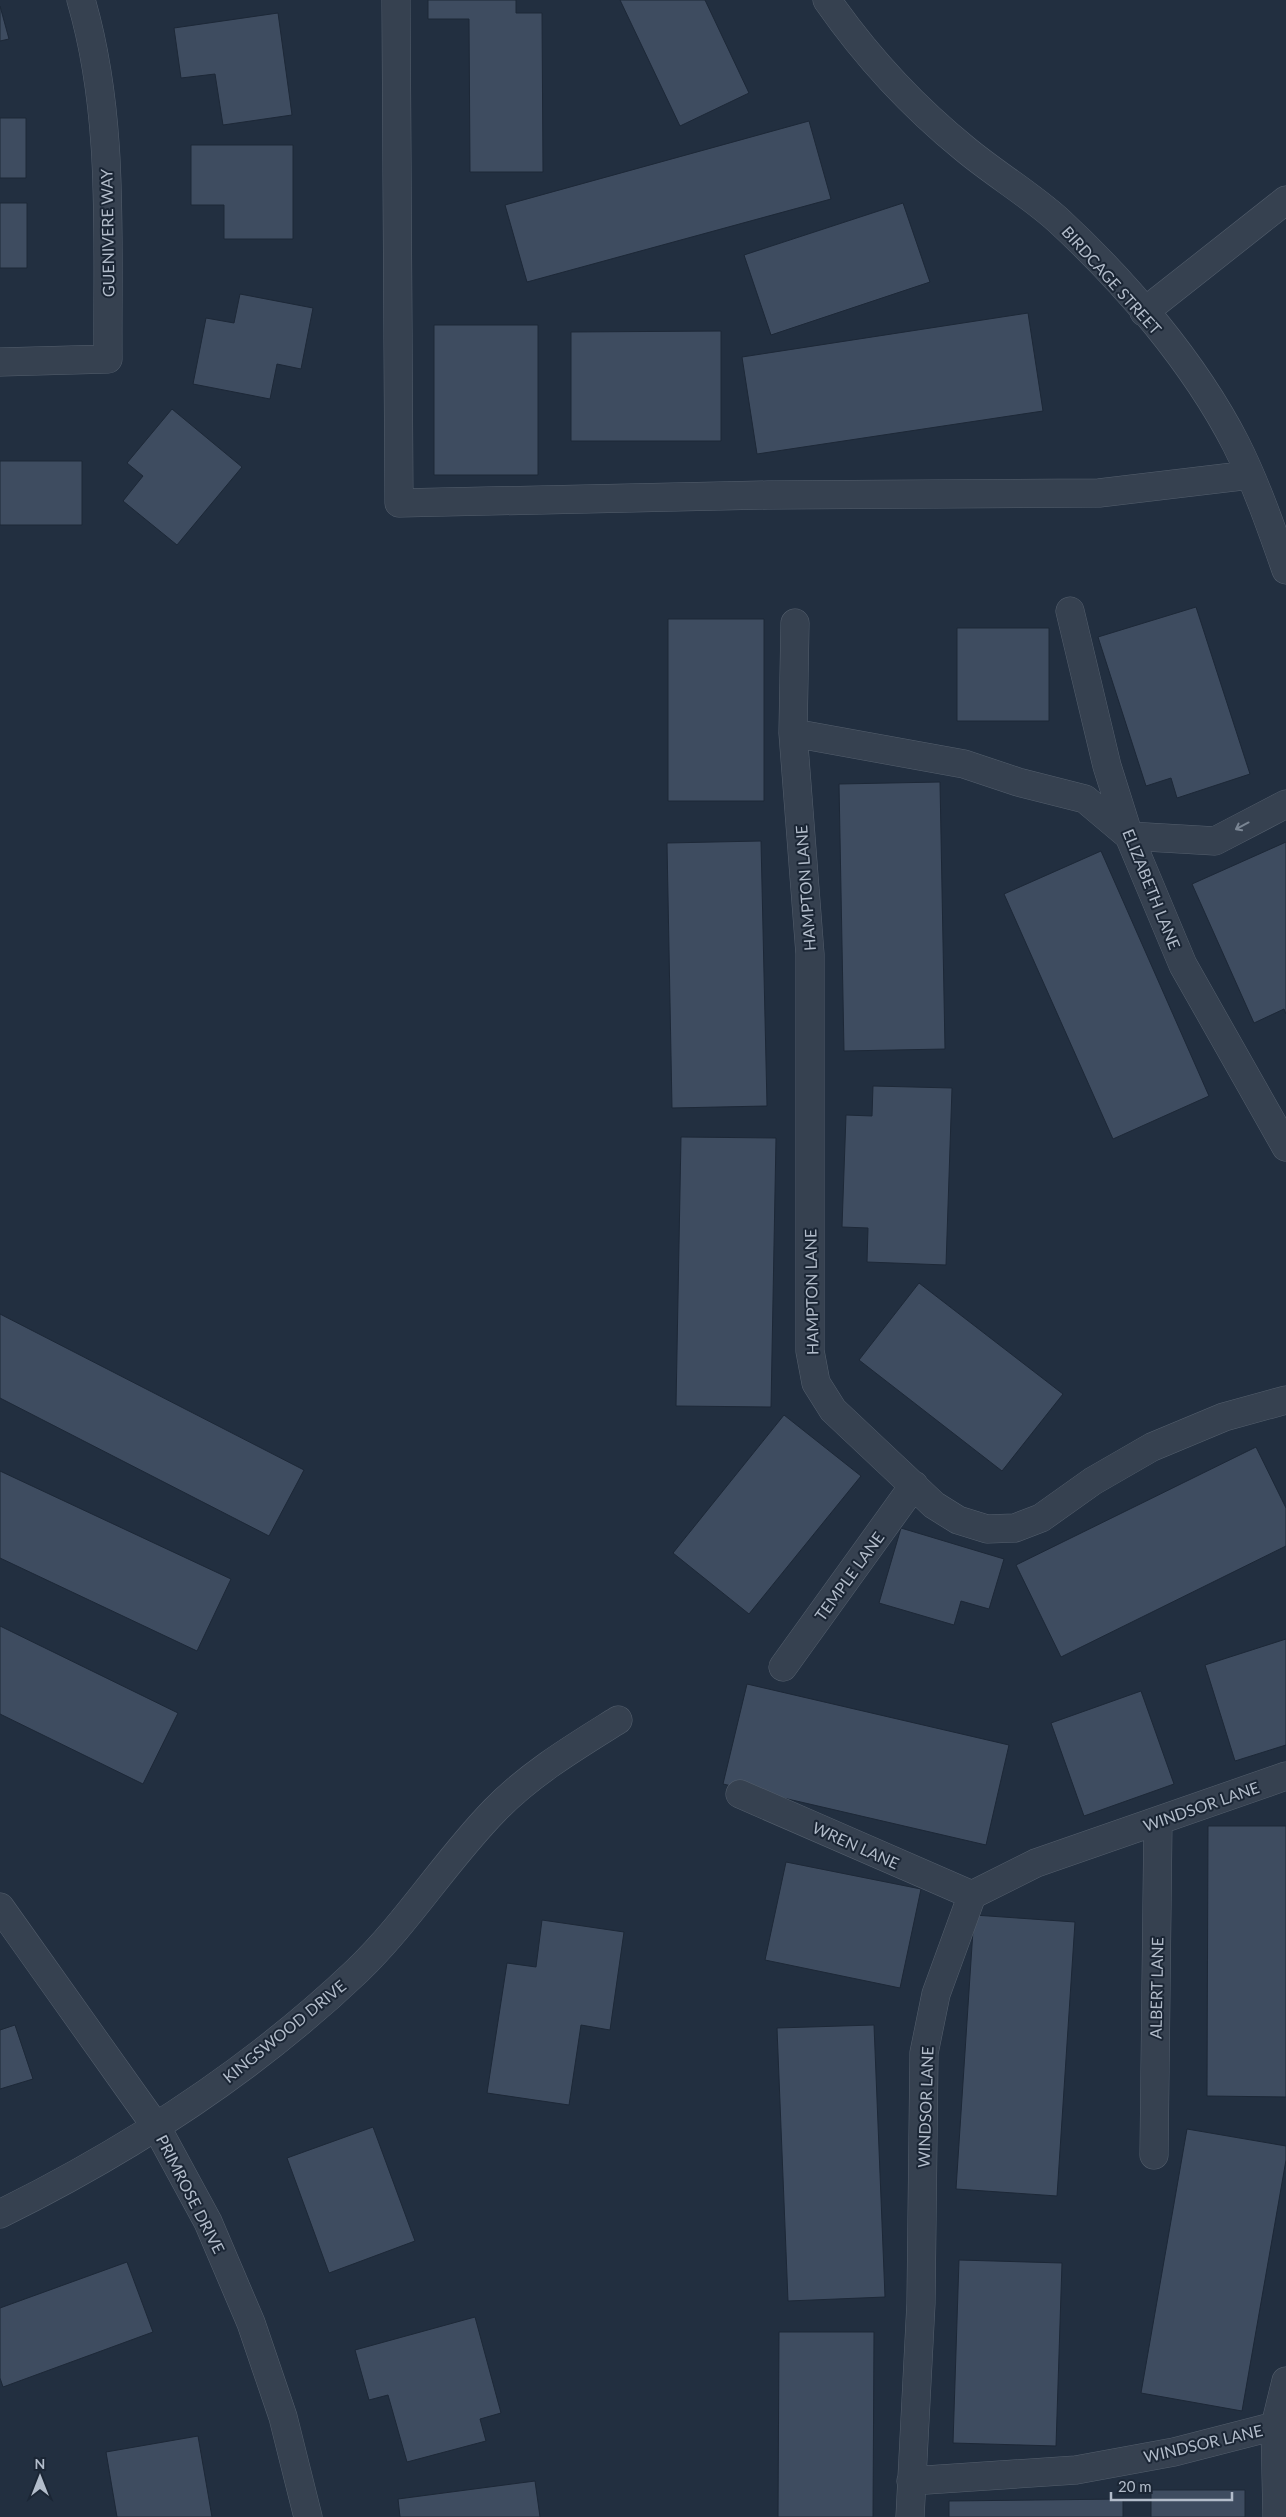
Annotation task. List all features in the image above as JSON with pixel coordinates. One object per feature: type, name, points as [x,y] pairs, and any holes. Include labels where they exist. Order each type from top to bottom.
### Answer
[{"type":"street","name":"GUENIVERE WAY","points":[[0,362],[108,359],[103,119],[98,72],[81,0]]},
{"type":"street","points":[[396,0],[399,503],[768,495],[1099,493],[1250,475]]},
{"type":"street","name":"BIRDCAGE STREET","points":[[827,0],[870,56],[900,90],[965,150],[1056,219],[1110,273],[1190,369],[1235,443],[1250,475],[1278,523],[1286,570]]},
{"type":"street","points":[[1144,312],[1286,200]]},
{"type":"street","name":"ELIZABETH LANE","points":[[1070,610],[1107,766],[1129,836],[1183,965],[1286,1148]]},
{"type":"street","name":"HAMPTON LANE","points":[[795,623],[793,733],[810,954],[810,1351],[816,1383],[833,1410],[934,1505],[958,1520],[988,1529],[1015,1528],[1041,1518],[1093,1482],[1152,1447],[1224,1417],[1286,1400]]},
{"type":"street","points":[[793,733],[964,764],[1018,782],[1085,799],[1129,836],[1215,841],[1286,804]]},
{"type":"street","name":"TEMPLE LANE","points":[[783,1667],[914,1486]]},
{"type":"street","name":"KINGSWOOD DRIVE","points":[[0,2214],[70,2179],[157,2128],[305,2018],[358,1970],[497,1808],[550,1763],[618,1720]]},
{"type":"street","name":"WINDSOR LANE","points":[[910,2517],[921,2303],[924,2053],[936,1994],[972,1895],[1036,1863],[1286,1776]]},
{"type":"street","name":"WREN LANE","points":[[740,1794],[972,1895]]},
{"type":"street","name":"ALBERT LANE","points":[[1154,2155],[1158,1821]]},
{"type":"street","name":"PRIMROSE DRIVE","points":[[0,1907],[157,2128],[208,2222],[251,2324],[283,2417],[308,2517]]},
{"type":"street","points":[[1277,2517],[1281,2426],[1286,2380]]},
{"type":"street","name":"WINDSOR LANE","points":[[911,2481],[1076,2470],[1174,2452],[1281,2426]]},
{"type":"building","points":[[428,0],[516,0],[516,13],[542,13],[543,172],[470,172],[469,19],[428,19]]},
{"type":"building","points":[[620,0],[705,0],[749,93],[680,126]]},
{"type":"building","points":[[0,6],[9,39],[0,41]]},
{"type":"building","points":[[278,13],[292,115],[223,125],[215,74],[181,78],[174,28]]},
{"type":"building","points":[[0,118],[26,118],[26,178],[0,178]]},
{"type":"building","points":[[809,121],[831,199],[527,282],[505,205]]},
{"type":"building","points":[[191,145],[293,145],[293,239],[224,239],[224,205],[191,205]]},
{"type":"building","points":[[0,203],[27,203],[27,268],[0,268]]},
{"type":"building","points":[[903,203],[930,282],[771,335],[744,255]]},
{"type":"building","points":[[240,294],[313,308],[301,369],[277,364],[270,399],[193,384],[206,318],[234,323]]},
{"type":"building","points":[[1028,313],[1043,411],[757,454],[742,357]]},
{"type":"building","points":[[434,325],[538,325],[538,475],[434,475]]},
{"type":"building","points":[[721,331],[721,441],[571,441],[571,332]]},
{"type":"building","points":[[172,409],[242,467],[177,545],[123,501],[143,476],[127,463]]},
{"type":"building","points":[[0,461],[82,461],[82,525],[0,525]]},
{"type":"building","points":[[1196,607],[1250,774],[1177,798],[1171,778],[1146,786],[1098,637]]},
{"type":"building","points":[[668,619],[764,619],[764,801],[668,801]]},
{"type":"building","points":[[957,628],[1049,628],[1049,721],[957,721]]},
{"type":"building","points":[[940,782],[945,1049],[844,1051],[839,784]]},
{"type":"building","points":[[761,841],[767,1106],[672,1108],[667,843]]},
{"type":"building","points":[[1286,842],[1286,1014],[1284,1009],[1254,1023],[1192,884]]},
{"type":"building","points":[[1101,851],[1209,1096],[1113,1139],[1004,894]]},
{"type":"building","points":[[873,1086],[952,1088],[946,1265],[867,1262],[868,1228],[842,1227],[846,1115],[872,1116]]},
{"type":"building","points":[[681,1137],[776,1138],[771,1407],[676,1406]]},
{"type":"building","points":[[919,1283],[1063,1394],[1002,1471],[859,1360]]},
{"type":"building","points":[[0,1314],[304,1470],[269,1536],[0,1398]]},
{"type":"building","points":[[784,1415],[861,1476],[749,1614],[673,1553]]},
{"type":"building","points":[[1256,1447],[1286,1508],[1286,1546],[1061,1657],[1016,1565]]},
{"type":"building","points":[[0,1471],[231,1579],[197,1651],[0,1558]]},
{"type":"building","points":[[901,1528],[1004,1559],[989,1609],[961,1601],[954,1625],[879,1603]]},
{"type":"building","points":[[0,1626],[178,1713],[143,1784],[0,1714]]},
{"type":"building","points":[[1286,1639],[1286,1745],[1235,1761],[1205,1665]]},
{"type":"building","points":[[747,1684],[1009,1745],[986,1845],[723,1784]]},
{"type":"building","points":[[1141,1691],[1174,1784],[1084,1816],[1051,1723]]},
{"type":"building","points":[[1208,1826],[1286,1826],[1286,2097],[1207,2096]]},
{"type":"building","points":[[786,1862],[921,1889],[900,1988],[765,1960]]},
{"type":"building","points":[[974,1915],[1075,1922],[1057,2196],[956,2189]]},
{"type":"building","points":[[542,1920],[624,1932],[610,2030],[581,2025],[569,2105],[487,2093],[507,1963],[536,1967]]},
{"type":"building","points":[[15,2025],[33,2079],[0,2089],[0,2030]]},
{"type":"building","points":[[874,2025],[885,2297],[788,2301],[777,2028]]},
{"type":"building","points":[[373,2127],[415,2241],[329,2273],[287,2158]]},
{"type":"building","points":[[1187,2129],[1286,2146],[1286,2160],[1242,2411],[1141,2393]]},
{"type":"building","points":[[959,2260],[1062,2263],[1056,2446],[953,2443]]},
{"type":"building","points":[[127,2262],[153,2332],[3,2387],[0,2378],[0,2308]]},
{"type":"building","points":[[475,2317],[501,2413],[480,2419],[486,2441],[407,2462],[388,2395],[369,2400],[355,2350]]},
{"type":"building","points":[[779,2332],[874,2332],[873,2517],[778,2517]]},
{"type":"building","points":[[198,2436],[212,2517],[117,2517],[106,2452]]},
{"type":"building","points":[[535,2481],[540,2517],[400,2517],[398,2499]]},
{"type":"building","points":[[1151,2490],[1245,2490],[1245,2517],[1151,2517]]},
{"type":"building","points":[[1123,2499],[1123,2517],[949,2517],[949,2501]]}]
